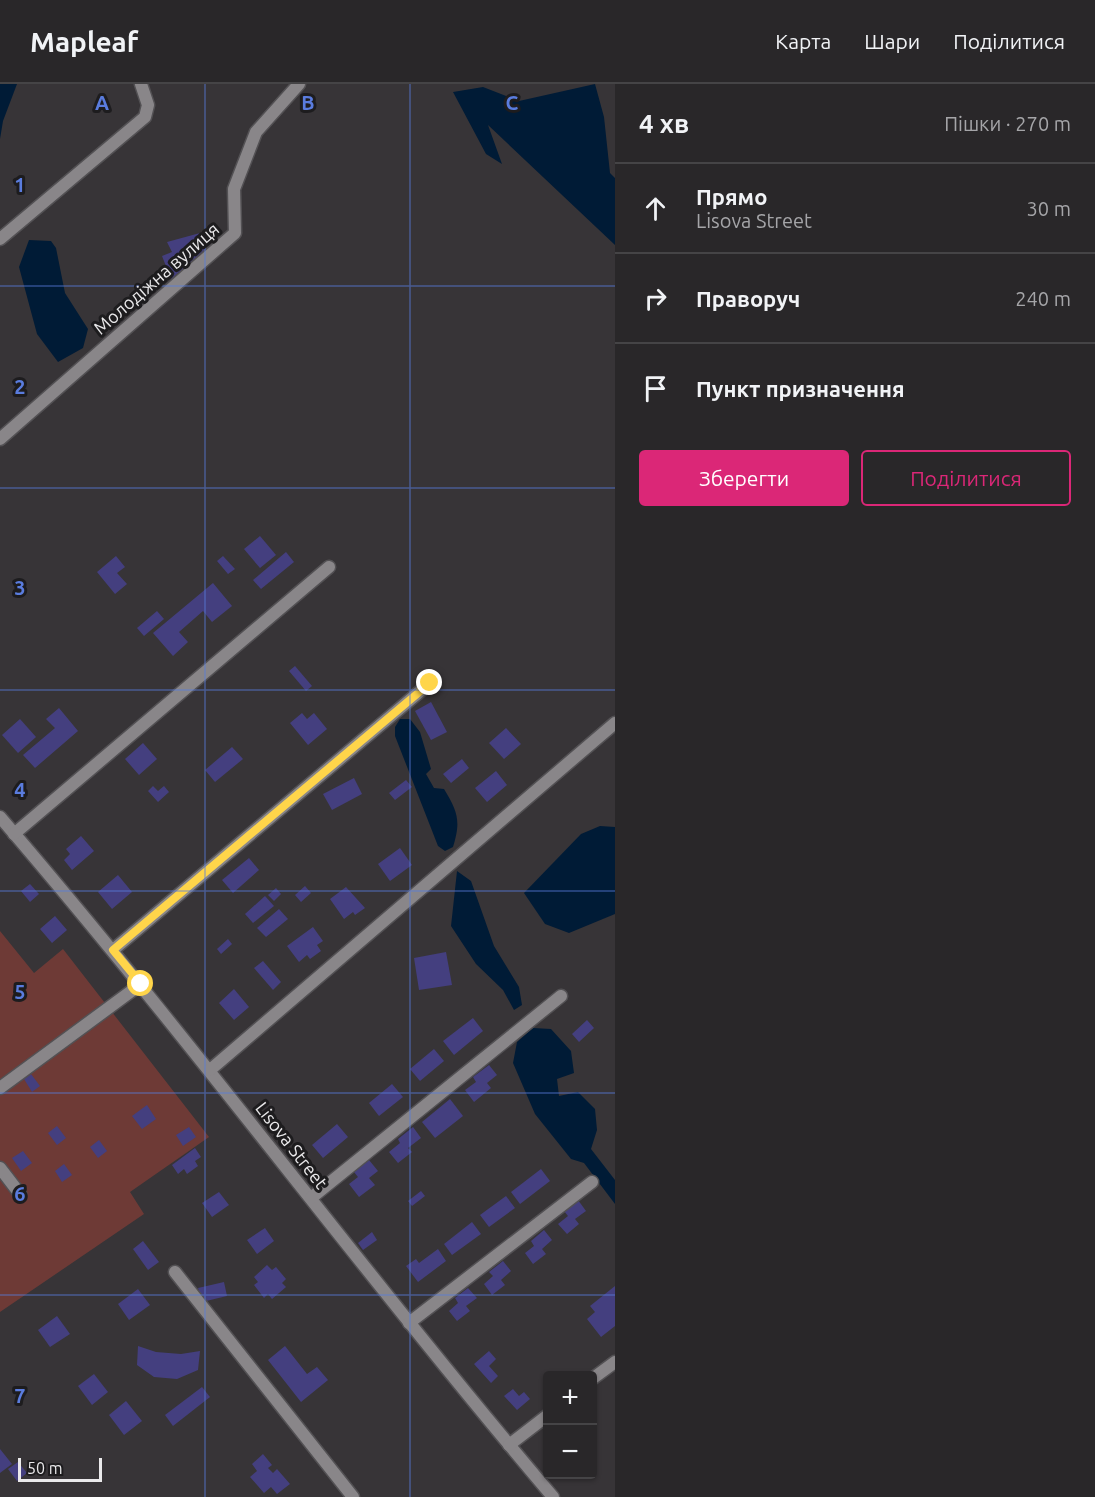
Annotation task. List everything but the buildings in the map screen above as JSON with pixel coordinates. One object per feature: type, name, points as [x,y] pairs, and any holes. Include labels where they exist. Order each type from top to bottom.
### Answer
[{"type":"street","points":[[0,238],[145,117],[148,105],[141,84]]},
{"type":"street","name":"Молодіжна вулиця","points":[[0,439],[235,233],[234,189],[256,132],[299,84]]},
{"type":"street","points":[[15,834],[329,567]]},
{"type":"street","points":[[113,950],[430,683]]},
{"type":"street","points":[[210,1070],[615,723]]},
{"type":"street","name":"Lisova Street","points":[[0,817],[141,984],[409,1323],[553,1497]]},
{"type":"street","points":[[0,1088],[141,984]]},
{"type":"street","points":[[311,1198],[561,996]]},
{"type":"street","points":[[0,1168],[20,1194]]},
{"type":"street","points":[[409,1323],[592,1182]]},
{"type":"street","points":[[175,1272],[353,1497]]},
{"type":"street","points":[[597,1376],[615,1362]]},
{"type":"street","points":[[509,1445],[543,1419]]},
{"type":"shaded area","points":[[0,931],[34,973],[63,949],[209,1137],[130,1192],[144,1214],[0,1312]]},
{"type":"water","points":[[0,84],[17,84],[3,121],[0,139]]},
{"type":"water","points":[[595,84],[604,117],[610,173],[615,178],[615,245],[488,125],[502,164],[486,154],[453,92],[483,87],[519,101]]},
{"type":"water","points":[[29,240],[51,241],[56,248],[65,293],[88,329],[83,348],[58,362],[37,334],[19,267]]},
{"type":"water","points":[[400,719],[410,719],[420,732],[431,769],[426,774],[434,788],[444,789],[455,811],[457,830],[453,847],[445,851],[438,846],[395,736],[395,727]]},
{"type":"water","points":[[600,826],[615,827],[615,914],[569,933],[545,924],[524,893],[581,834]]},
{"type":"water","points":[[457,871],[471,881],[494,946],[519,987],[522,1005],[514,1010],[503,990],[476,964],[451,926]]},
{"type":"water","points":[[533,1028],[551,1029],[571,1051],[574,1073],[557,1079],[559,1096],[578,1092],[595,1109],[597,1130],[591,1149],[615,1180],[615,1204],[584,1163],[571,1159],[535,1114],[513,1063],[517,1042]]},
{"type":"route","points":[[141,984],[113,950],[430,683]]}]
